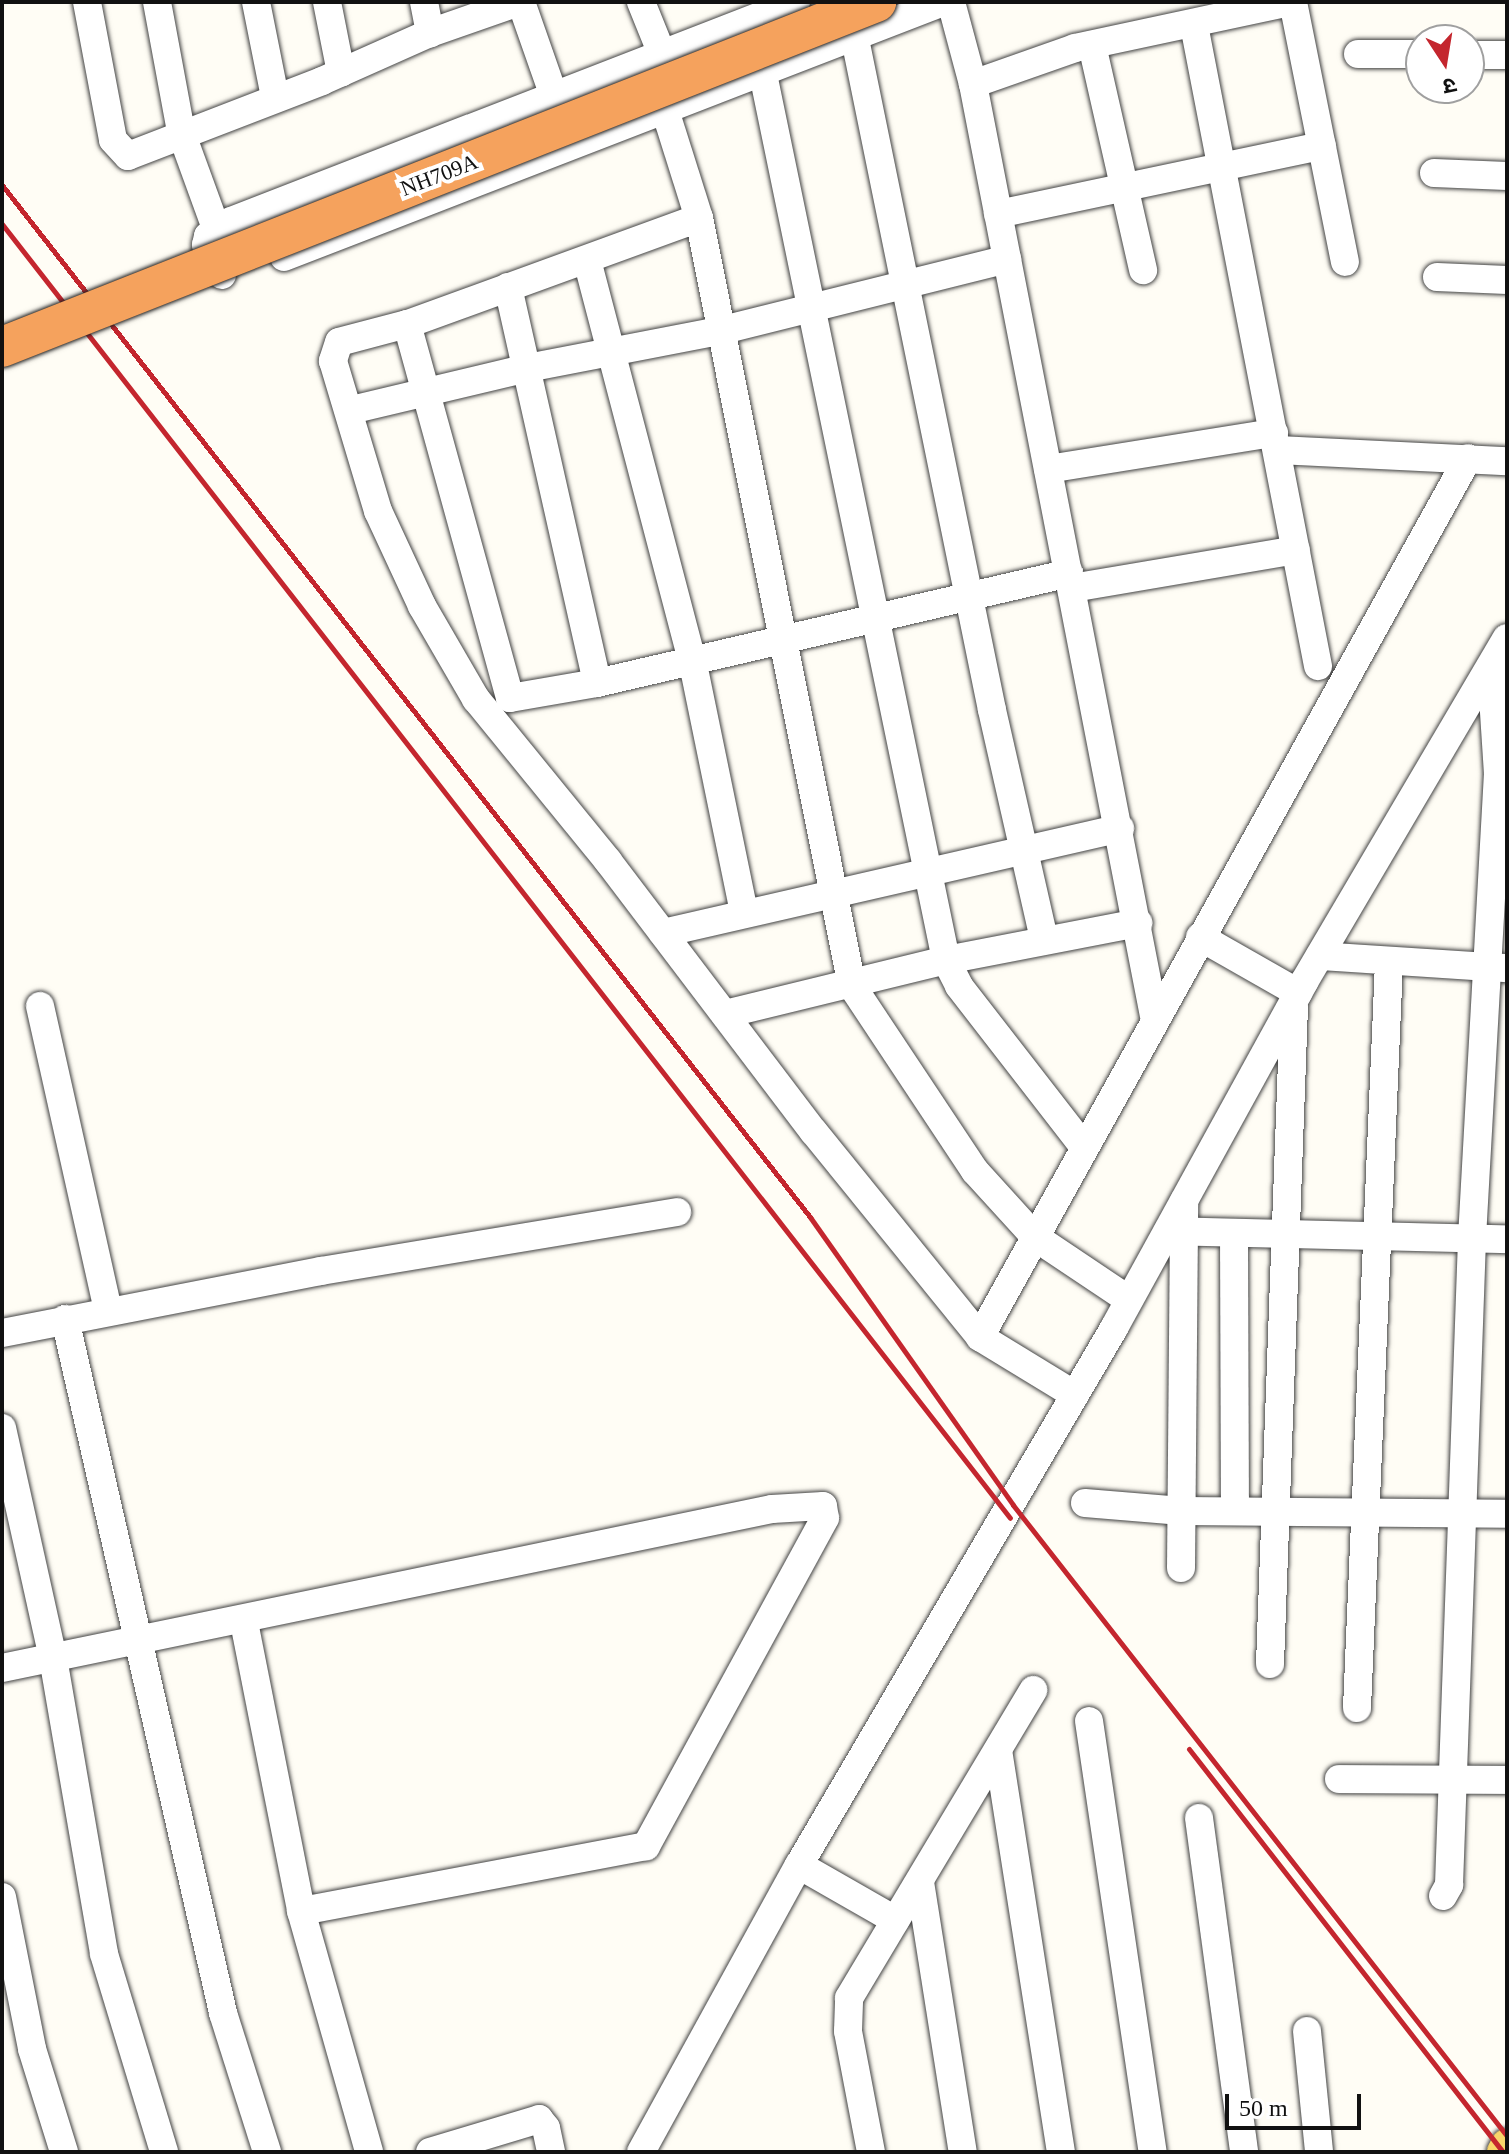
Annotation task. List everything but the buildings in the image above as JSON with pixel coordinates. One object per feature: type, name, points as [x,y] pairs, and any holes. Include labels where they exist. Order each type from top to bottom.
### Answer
[{"type":"highway","name":"NH709A","points":[[2,347],[865,18]]},
{"type":"main road","points":[[1504,2152],[1507,2146]]},
{"type":"street","points":[[87,2],[118,150],[132,155],[181,132],[341,73],[430,33],[520,2],[554,96]]},
{"type":"street","points":[[157,2],[181,132],[216,228]]},
{"type":"street","points":[[256,2],[275,97]]},
{"type":"street","points":[[327,2],[341,73]]},
{"type":"street","points":[[424,2],[430,33]]},
{"type":"street","points":[[641,2],[662,54]]},
{"type":"street","points":[[796,2],[216,228],[208,236],[208,259],[217,273],[233,276],[762,69],[865,18],[943,2]]},
{"type":"street","points":[[951,2],[973,84],[1120,828],[1154,1016]]},
{"type":"street","points":[[973,84],[1092,45],[1292,2],[1345,262]]},
{"type":"street","points":[[865,18],[908,283],[969,597],[1044,938]]},
{"type":"street","points":[[1194,25],[1318,666]]},
{"type":"street","points":[[1092,45],[1143,270]]},
{"type":"street","points":[[1358,54],[1405,54]]},
{"type":"street","points":[[1485,55],[1507,55]]},
{"type":"street","points":[[762,69],[810,309],[880,618],[946,960],[959,986],[1083,1146]]},
{"type":"street","points":[[664,107],[699,218],[719,331],[852,986],[975,1171],[1035,1237],[1129,1300]]},
{"type":"street","points":[[998,214],[1322,146]]},
{"type":"street","points":[[1434,173],[1507,176]]},
{"type":"street","points":[[699,218],[407,324],[344,339],[334,348],[333,361],[351,410],[390,542],[476,699],[980,1337],[1075,1395]]},
{"type":"street","points":[[351,410],[527,368],[719,331],[1007,259]]},
{"type":"street","points":[[587,260],[692,659],[744,913]]},
{"type":"street","points":[[1437,277],[1507,280]]},
{"type":"street","points":[[508,287],[597,683]]},
{"type":"street","points":[[407,324],[505,691],[515,698],[597,683],[969,597],[1070,580],[1296,550]]},
{"type":"street","points":[[1048,469],[1276,442],[1507,461]]},
{"type":"street","points":[[980,1337],[1154,1016],[1468,458]]},
{"type":"street","points":[[1181,1568],[1176,1231],[1184,1201],[1296,996],[1507,638]]},
{"type":"street","points":[[1443,1896],[1449,1885],[1450,1778],[1472,1238],[1498,968],[1498,774],[1491,667]]},
{"type":"street","points":[[663,933],[832,890],[1120,828]]},
{"type":"street","points":[[725,1014],[1044,938],[1138,923]]},
{"type":"street","points":[[1200,937],[1296,996]]},
{"type":"street","points":[[1320,956],[1389,964],[1498,968]]},
{"type":"street","points":[[1357,1708],[1381,1237],[1389,964]]},
{"type":"street","points":[[1270,1664],[1296,996]]},
{"type":"street","points":[[40,1006],[108,1311]]},
{"type":"street","points":[[2,1333],[108,1311],[677,1212]]},
{"type":"street","points":[[1176,1231],[1507,1239]]},
{"type":"street","points":[[641,2152],[799,1865],[1129,1300],[1176,1231]]},
{"type":"street","points":[[1234,1234],[1235,1511]]},
{"type":"street","points":[[65,1319],[136,1642],[223,2013],[267,2152]]},
{"type":"street","points":[[2,1428],[53,1658],[104,1954],[164,2152]]},
{"type":"street","points":[[1085,1503],[1182,1511],[1507,1514]]},
{"type":"street","points":[[2,1668],[244,1622],[772,1509],[817,1504],[825,1510],[646,1846],[301,1911]]},
{"type":"street","points":[[244,1622],[301,1911],[369,2152]]},
{"type":"street","points":[[871,2152],[847,2015],[849,1998],[1033,1690]]},
{"type":"street","points":[[1089,1721],[1153,2152]]},
{"type":"street","points":[[998,1750],[1061,2152]]},
{"type":"street","points":[[1339,1779],[1507,1780]]},
{"type":"street","points":[[1199,1818],[1244,2152]]},
{"type":"street","points":[[799,1865],[895,1920]]},
{"type":"street","points":[[920,1882],[963,2152]]},
{"type":"street","points":[[2,1897],[32,2049],[64,2152]]},
{"type":"street","points":[[1307,2031],[1319,2152]]},
{"type":"street","points":[[430,2152],[539,2119],[546,2128],[551,2152]]},
{"type":"railway","points":[[2,185],[810,1217],[1013,1505],[1507,2136]]},
{"type":"railway","points":[[2,224],[1010,1518]]},
{"type":"railway","points":[[1189,1749],[1503,2152]]}]
